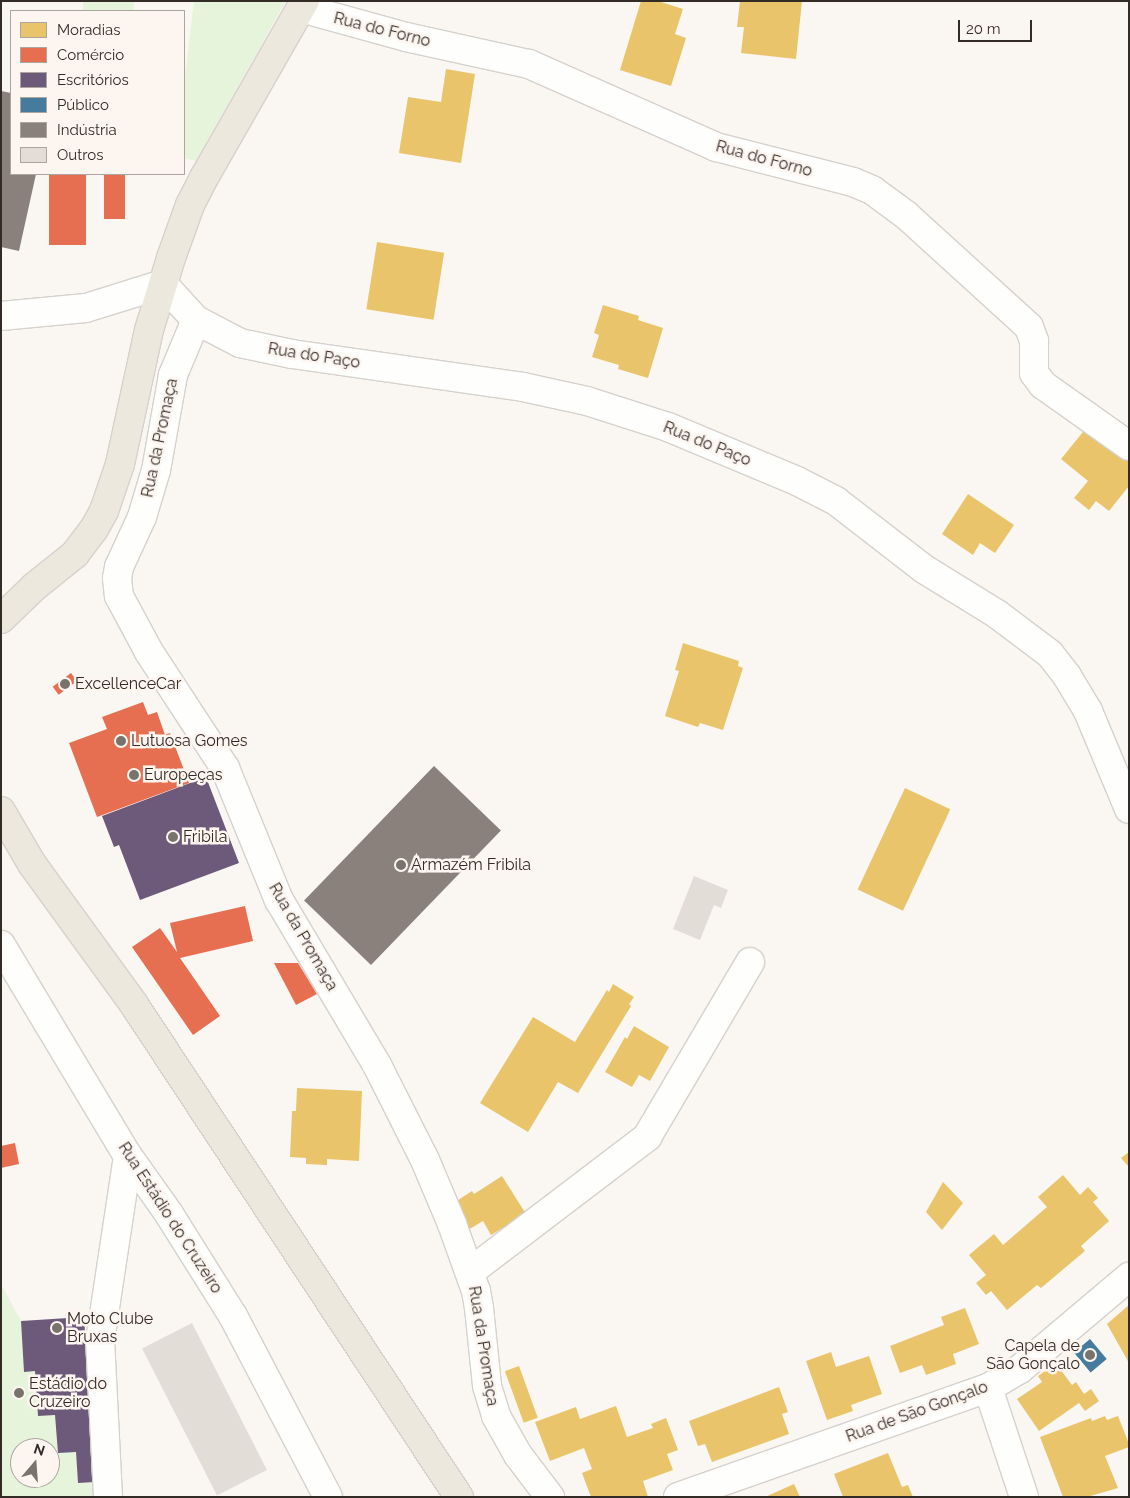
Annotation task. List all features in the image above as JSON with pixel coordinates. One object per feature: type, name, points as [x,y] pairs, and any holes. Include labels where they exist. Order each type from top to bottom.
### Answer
[{"type":"main road","points":[[1,619],[34,587],[74,554],[94,529],[104,511],[120,464],[149,330],[179,235],[205,176],[303,5]]},
{"type":"main road","points":[[1,595],[34,587]]},
{"type":"main road","points":[[1,811],[53,894],[91,942],[135,1006],[459,1497]]},
{"type":"main road","points":[[1,844],[53,894]]},
{"type":"street","name":"Rua do Forno","points":[[303,5],[406,37],[529,64],[716,147],[853,182],[872,190],[906,215],[1029,327],[1034,341],[1034,373],[1043,385],[1129,446]]},
{"type":"street","points":[[1,316],[86,308],[163,284]]},
{"type":"street","name":"Rua do Paço","points":[[163,284],[196,320],[225,336],[257,347],[515,386],[587,401],[668,427],[818,491],[836,502],[924,569],[997,614],[1050,654],[1067,676],[1088,711],[1129,809]]},
{"type":"street","name":"Rua da Promaça","points":[[196,320],[173,375],[156,470],[142,517],[119,567],[116,586],[119,596],[149,652],[225,768],[279,900],[377,1065],[436,1184],[470,1272],[479,1308],[487,1386],[496,1416],[518,1455],[550,1497]]},
{"type":"street","name":"Rua Estádio do Cruzeiro","points":[[1,945],[128,1156],[169,1214],[233,1316],[328,1497]]},
{"type":"street","points":[[470,1272],[647,1137],[750,962]]},
{"type":"street","points":[[108,1497],[100,1340],[128,1156]]},
{"type":"street","name":"Rua de São Gonçalo","points":[[678,1497],[988,1388],[1020,1369],[1129,1277]]},
{"type":"street","points":[[988,1388],[1024,1497]]},
{"type":"green space","points":[[83,1],[134,1],[134,10],[83,10]]},
{"type":"green space","points":[[194,1],[286,1],[196,161],[185,158],[185,78]]},
{"type":"green space","name":"Estádio do Cruzeiro","points":[[1,1284],[21,1321],[24,1371],[35,1371],[38,1416],[55,1415],[76,1452],[78,1483],[95,1482],[94,1497],[1,1497]]},
{"type":"building: Moradias","points":[[641,1],[658,1],[683,9],[675,34],[686,38],[671,86],[620,70]]},
{"type":"building: Moradias","points":[[740,1],[802,1],[796,59],[741,53],[744,27],[737,27]]},
{"type":"building: Moradias","points":[[446,69],[475,74],[461,163],[399,153],[408,97],[441,102]]},
{"type":"building: Moradias","points":[[377,242],[444,253],[434,320],[366,309]]},
{"type":"building: Moradias","points":[[603,305],[639,316],[638,320],[663,328],[648,378],[618,369],[619,365],[592,357],[599,335],[594,333]]},
{"type":"building: Moradias","points":[[1087,427],[1129,454],[1129,486],[1109,511],[1096,501],[1089,510],[1074,498],[1088,481],[1061,459]]},
{"type":"building: Moradias","points":[[968,494],[1014,525],[995,553],[980,543],[973,555],[942,534]]},
{"type":"building: Moradias","points":[[683,643],[739,661],[738,666],[743,668],[723,730],[700,723],[698,727],[665,716],[679,671],[675,670]]},
{"type":"building: Moradias","points":[[905,788],[950,809],[903,911],[858,890]]},
{"type":"building: Moradias","points":[[613,984],[634,997],[629,1004],[631,1006],[578,1093],[558,1082],[528,1132],[480,1103],[533,1017],[575,1042],[607,990],[609,992]]},
{"type":"building: Moradias","points":[[634,1026],[669,1047],[650,1081],[639,1075],[632,1087],[605,1072],[625,1037],[627,1039]]},
{"type":"building: Moradias","points":[[297,1088],[362,1091],[359,1161],[327,1159],[327,1165],[306,1164],[306,1158],[290,1157],[292,1111],[296,1111]]},
{"type":"building: Moradias","points":[[1129,1152],[1129,1167],[1121,1158]]},
{"type":"building: Moradias","points":[[1063,1175],[1080,1195],[1088,1187],[1098,1198],[1093,1202],[1109,1221],[1081,1246],[1085,1251],[1041,1288],[1037,1285],[1007,1310],[991,1291],[986,1295],[976,1283],[986,1275],[969,1255],[994,1234],[1003,1245],[1047,1207],[1038,1197]]},
{"type":"building: Moradias","points":[[502,1176],[526,1214],[491,1235],[483,1221],[468,1230],[452,1204],[472,1191],[474,1194]]},
{"type":"building: Moradias","points":[[943,1182],[963,1203],[942,1230],[926,1212]]},
{"type":"building: Moradias","points":[[1129,1305],[1129,1363],[1107,1324]]},
{"type":"building: Moradias","points":[[965,1308],[979,1344],[953,1354],[956,1364],[926,1375],[922,1365],[900,1373],[890,1346],[944,1325],[941,1317]]},
{"type":"building: Moradias","points":[[831,1352],[836,1367],[869,1356],[882,1394],[851,1405],[853,1411],[827,1420],[806,1361]]},
{"type":"building: Moradias","points":[[519,1366],[538,1418],[524,1423],[505,1371]]},
{"type":"building: Moradias","points":[[1052,1366],[1056,1372],[1060,1369],[1072,1385],[1076,1382],[1084,1394],[1091,1389],[1099,1401],[1085,1411],[1079,1403],[1039,1431],[1017,1399],[1042,1382],[1038,1376]]},
{"type":"building: Moradias","points":[[779,1387],[788,1412],[782,1414],[789,1434],[712,1462],[705,1444],[698,1446],[689,1421]]},
{"type":"building: Moradias","points":[[616,1406],[627,1437],[653,1428],[651,1424],[666,1418],[678,1450],[667,1454],[673,1470],[643,1481],[648,1497],[591,1497],[582,1473],[592,1469],[584,1448],[550,1461],[535,1422],[576,1407],[580,1419]]},
{"type":"building: Moradias","points":[[1105,1416],[1107,1420],[1118,1416],[1129,1444],[1129,1447],[1105,1456],[1118,1488],[1087,1497],[1063,1497],[1040,1437],[1091,1418],[1092,1421]]},
{"type":"building: Moradias","points":[[888,1453],[902,1487],[908,1485],[913,1497],[843,1497],[834,1474]]},
{"type":"building: Moradias","points":[[794,1484],[800,1497],[765,1497]]},
{"type":"building: Comércio","points":[[49,175],[86,175],[86,245],[49,245]]},
{"type":"building: Comércio","points":[[104,175],[125,175],[125,219],[104,219]]},
{"type":"building: Comércio","points":[[71,673],[77,681],[59,695],[53,687]]},
{"type":"building: Comércio","points":[[143,702],[148,715],[157,712],[165,735],[170,733],[189,783],[97,817],[69,743],[107,729],[102,717]]},
{"type":"building: Comércio","points":[[245,906],[253,941],[180,958],[220,1016],[193,1035],[132,947],[160,928],[177,952],[170,923]]},
{"type":"building: Comércio","points":[[274,963],[298,963],[317,994],[296,1005]]},
{"type":"building: Comércio","points":[[15,1143],[19,1164],[1,1168],[1,1146]]},
{"type":"building: Escritórios","points":[[206,777],[239,863],[140,900],[119,845],[114,847],[102,816]]},
{"type":"building: Escritórios","points":[[84,1317],[95,1482],[78,1483],[76,1452],[60,1453],[60,1438],[57,1438],[55,1415],[38,1416],[35,1371],[24,1372],[21,1321]]},
{"type":"building: Público","name":"Capela de São Gonçalo","points":[[1090,1339],[1107,1359],[1091,1372],[1074,1352]]},
{"type":"building: Indústria","points":[[1,91],[10,93],[10,175],[36,175],[19,251],[1,247]]},
{"type":"building: Indústria","name":"Armazém Fribila","points":[[434,766],[501,831],[371,965],[304,901]]},
{"type":"building: Outros","points":[[694,876],[728,890],[721,908],[714,905],[700,940],[673,929]]},
{"type":"building: Outros","points":[[192,1323],[267,1470],[217,1495],[142,1348]]},
{"type":"place","name":"ExcellenceCar","points":[[65,684]]},
{"type":"place","name":"Lutuosa Gomes","points":[[121,741]]},
{"type":"place","name":"Europeças","points":[[134,775]]},
{"type":"place","name":"Fribila","points":[[173,837]]},
{"type":"place","name":"Armazém Fribila","points":[[401,865]]},
{"type":"place","name":"Moto Clube Bruxas","points":[[57,1328]]},
{"type":"place","name":"Capela de São Gonçalo","points":[[1090,1355]]},
{"type":"place","name":"Estádio do Cruzeiro","points":[[19,1393]]}]
